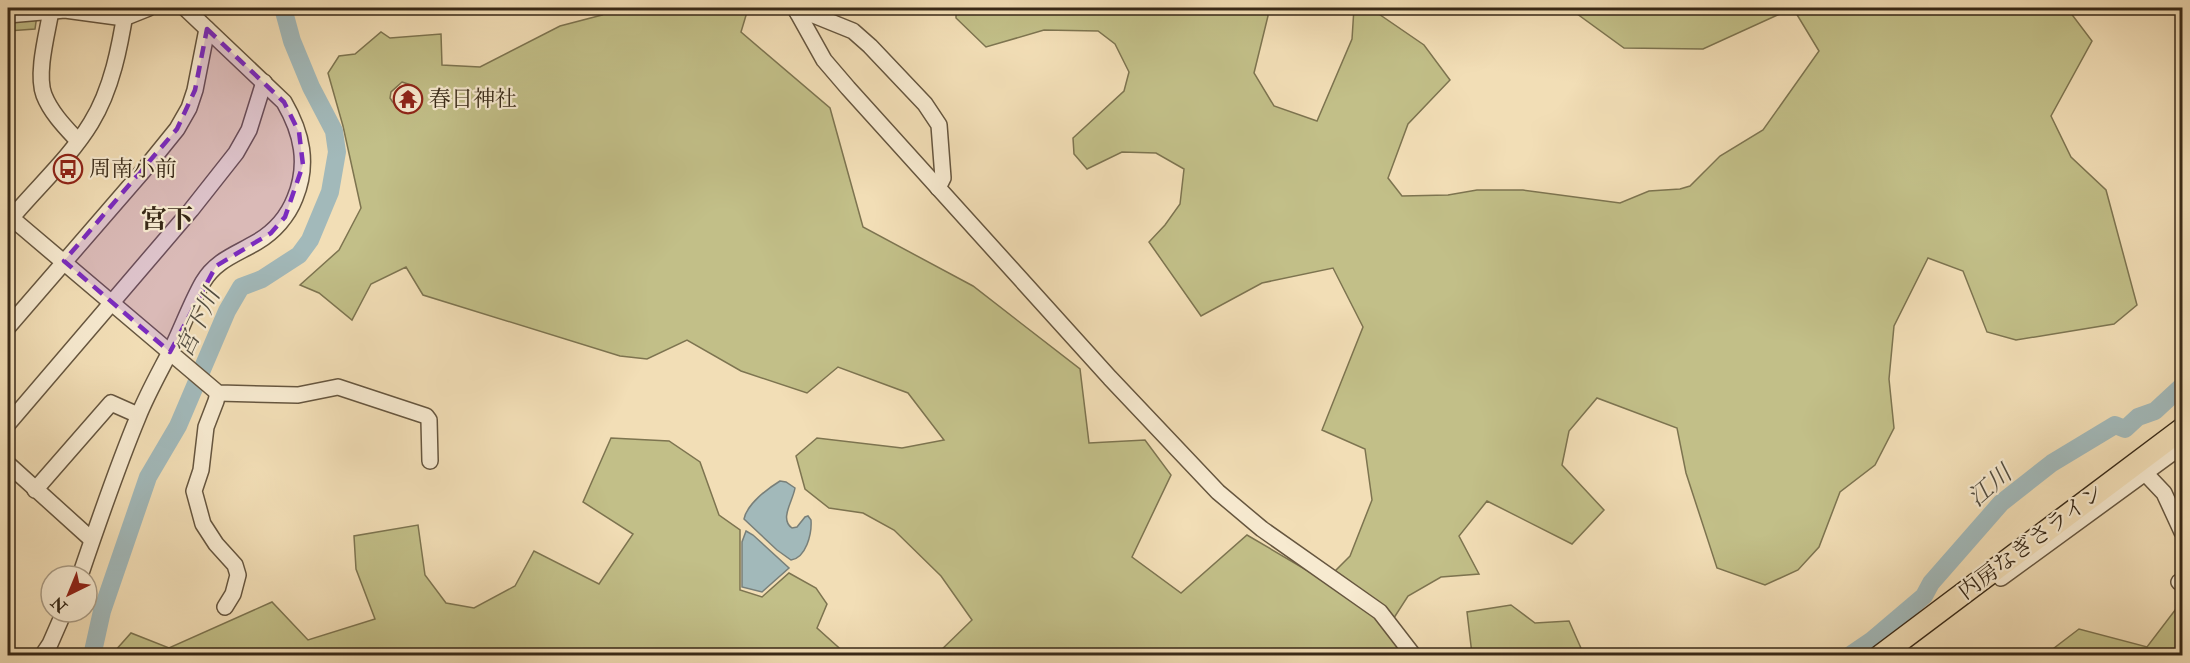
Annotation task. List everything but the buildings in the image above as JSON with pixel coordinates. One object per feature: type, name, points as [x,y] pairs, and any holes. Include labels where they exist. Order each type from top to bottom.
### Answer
[{"type":"highway","name":"内房なぎさライン","points":[[1880,656],[2182,429]]},
{"type":"street","points":[[8,15],[65,10],[124,11],[149,8]]},
{"type":"street","points":[[84,564],[138,415],[204,280],[226,258],[271,233],[285,217],[295,200],[301,182],[303,149],[299,132],[284,102],[185,8]]},
{"type":"street","points":[[796,10],[824,60],[1110,378],[1218,492],[1262,529],[1380,612],[1414,656]]},
{"type":"street","points":[[796,10],[853,31],[925,104],[939,124],[943,178],[938,188]]},
{"type":"street","points":[[51,11],[41,72],[43,94],[61,123],[78,141]]},
{"type":"street","points":[[124,11],[109,84],[91,122],[78,141],[9,218],[64,261],[215,390],[298,395],[338,387],[412,410],[426,416],[429,420],[430,461]]},
{"type":"street","points":[[8,327],[177,129],[189,108],[195,90],[207,29]]},
{"type":"street","points":[[8,424],[236,153],[253,120],[264,82]]},
{"type":"street","points":[[215,390],[216,401],[206,427],[201,470],[194,491],[203,525],[236,565],[238,575],[233,594],[225,607]]},
{"type":"street","points":[[35,490],[111,403],[138,415]]},
{"type":"street","points":[[1894,656],[2182,446]]},
{"type":"street","points":[[8,464],[91,539]]},
{"type":"street","points":[[2146,474],[2164,493],[2182,532]]},
{"type":"street","points":[[42,656],[59,624]]},
{"type":"highlighted area","points":[[207,29],[284,102],[299,132],[303,165],[285,217],[271,233],[216,266],[170,352],[64,261],[177,129],[195,90]]},
{"type":"shaded area","points":[[8,8],[38,8],[35,29],[8,31]]},
{"type":"shaded area","points":[[602,8],[745,8],[747,12],[741,32],[830,108],[863,227],[973,286],[1080,369],[1089,443],[1145,440],[1171,475],[1132,557],[1181,593],[1247,535],[1325,581],[1350,556],[1372,500],[1365,449],[1322,430],[1363,327],[1333,268],[1262,283],[1201,316],[1149,242],[1180,204],[1184,169],[1156,153],[1122,152],[1087,169],[1074,154],[1073,138],[1124,91],[1129,72],[1115,44],[1098,31],[1044,30],[986,47],[956,18],[956,8],[1267,8],[1268,16],[1254,73],[1274,106],[1317,121],[1352,39],[1354,8],[1370,8],[1424,45],[1450,80],[1408,124],[1388,178],[1402,196],[1448,195],[1477,190],[1523,190],[1620,203],[1649,191],[1690,186],[1720,156],[1763,130],[1819,51],[1793,8],[2067,8],[2092,41],[2051,116],[2071,157],[2106,190],[2137,305],[2114,324],[2016,340],[1987,332],[1963,271],[1928,258],[1894,326],[1889,379],[1894,428],[1875,465],[1840,492],[1819,547],[1798,570],[1765,585],[1717,568],[1686,473],[1677,428],[1597,398],[1569,431],[1562,465],[1604,510],[1572,544],[1487,501],[1459,536],[1479,574],[1441,577],[1408,596],[1390,624],[1413,655],[935,656],[972,620],[941,576],[894,530],[863,513],[829,508],[805,489],[796,456],[817,438],[902,448],[944,440],[908,393],[838,367],[807,393],[741,371],[687,340],[647,359],[620,356],[423,295],[406,267],[371,284],[352,320],[319,293],[300,285],[339,250],[361,208],[343,126],[328,73],[339,56],[355,54],[381,32],[390,38],[441,34],[442,65],[480,67],[560,26],[602,15],[599,11]],"holes":[[[402,82],[414,86],[421,95],[419,106],[413,112],[400,108],[390,98],[391,92]]]},
{"type":"shaded area","points":[[1569,8],[1793,8],[1703,49],[1624,48]]},
{"type":"shaded area","points":[[611,438],[669,441],[700,462],[719,515],[740,530],[740,590],[762,597],[789,573],[816,588],[827,604],[817,628],[847,655],[114,655],[114,652],[131,633],[169,648],[272,602],[308,640],[375,619],[356,569],[354,536],[418,525],[425,575],[446,603],[474,608],[515,586],[534,551],[599,584],[633,534],[583,502]]},
{"type":"shaded area","points":[[2182,601],[2182,655],[2045,655],[2079,629],[2147,647]]},
{"type":"shaded area","points":[[1511,605],[1535,623],[1569,621],[1584,655],[1472,654],[1467,612]]},
{"type":"water","points":[[780,481],[795,488],[788,509],[788,524],[792,528],[797,527],[805,517],[808,516],[811,520],[807,545],[801,555],[791,560],[744,519],[753,502]]},
{"type":"water","points":[[746,531],[789,568],[762,592],[742,587],[742,542]]},
{"type":"waterway","name":"宮下川","points":[[92,656],[102,611],[148,477],[178,426],[227,311],[241,287],[262,279],[299,255],[310,240],[330,192],[337,152],[334,131],[311,87],[292,41],[283,8]]},
{"type":"waterway","name":"江川","points":[[1849,656],[1871,641],[1924,596],[1931,583],[2001,503],[2052,463],[2115,425],[2125,429],[2138,417],[2155,411],[2182,386]]},
{"type":"place","name":"春日神社","points":[[408,99]]},
{"type":"place","name":"周南小前","points":[[68,169]]},
{"type":"district","name":"宮下","points":[[167,220]]}]
